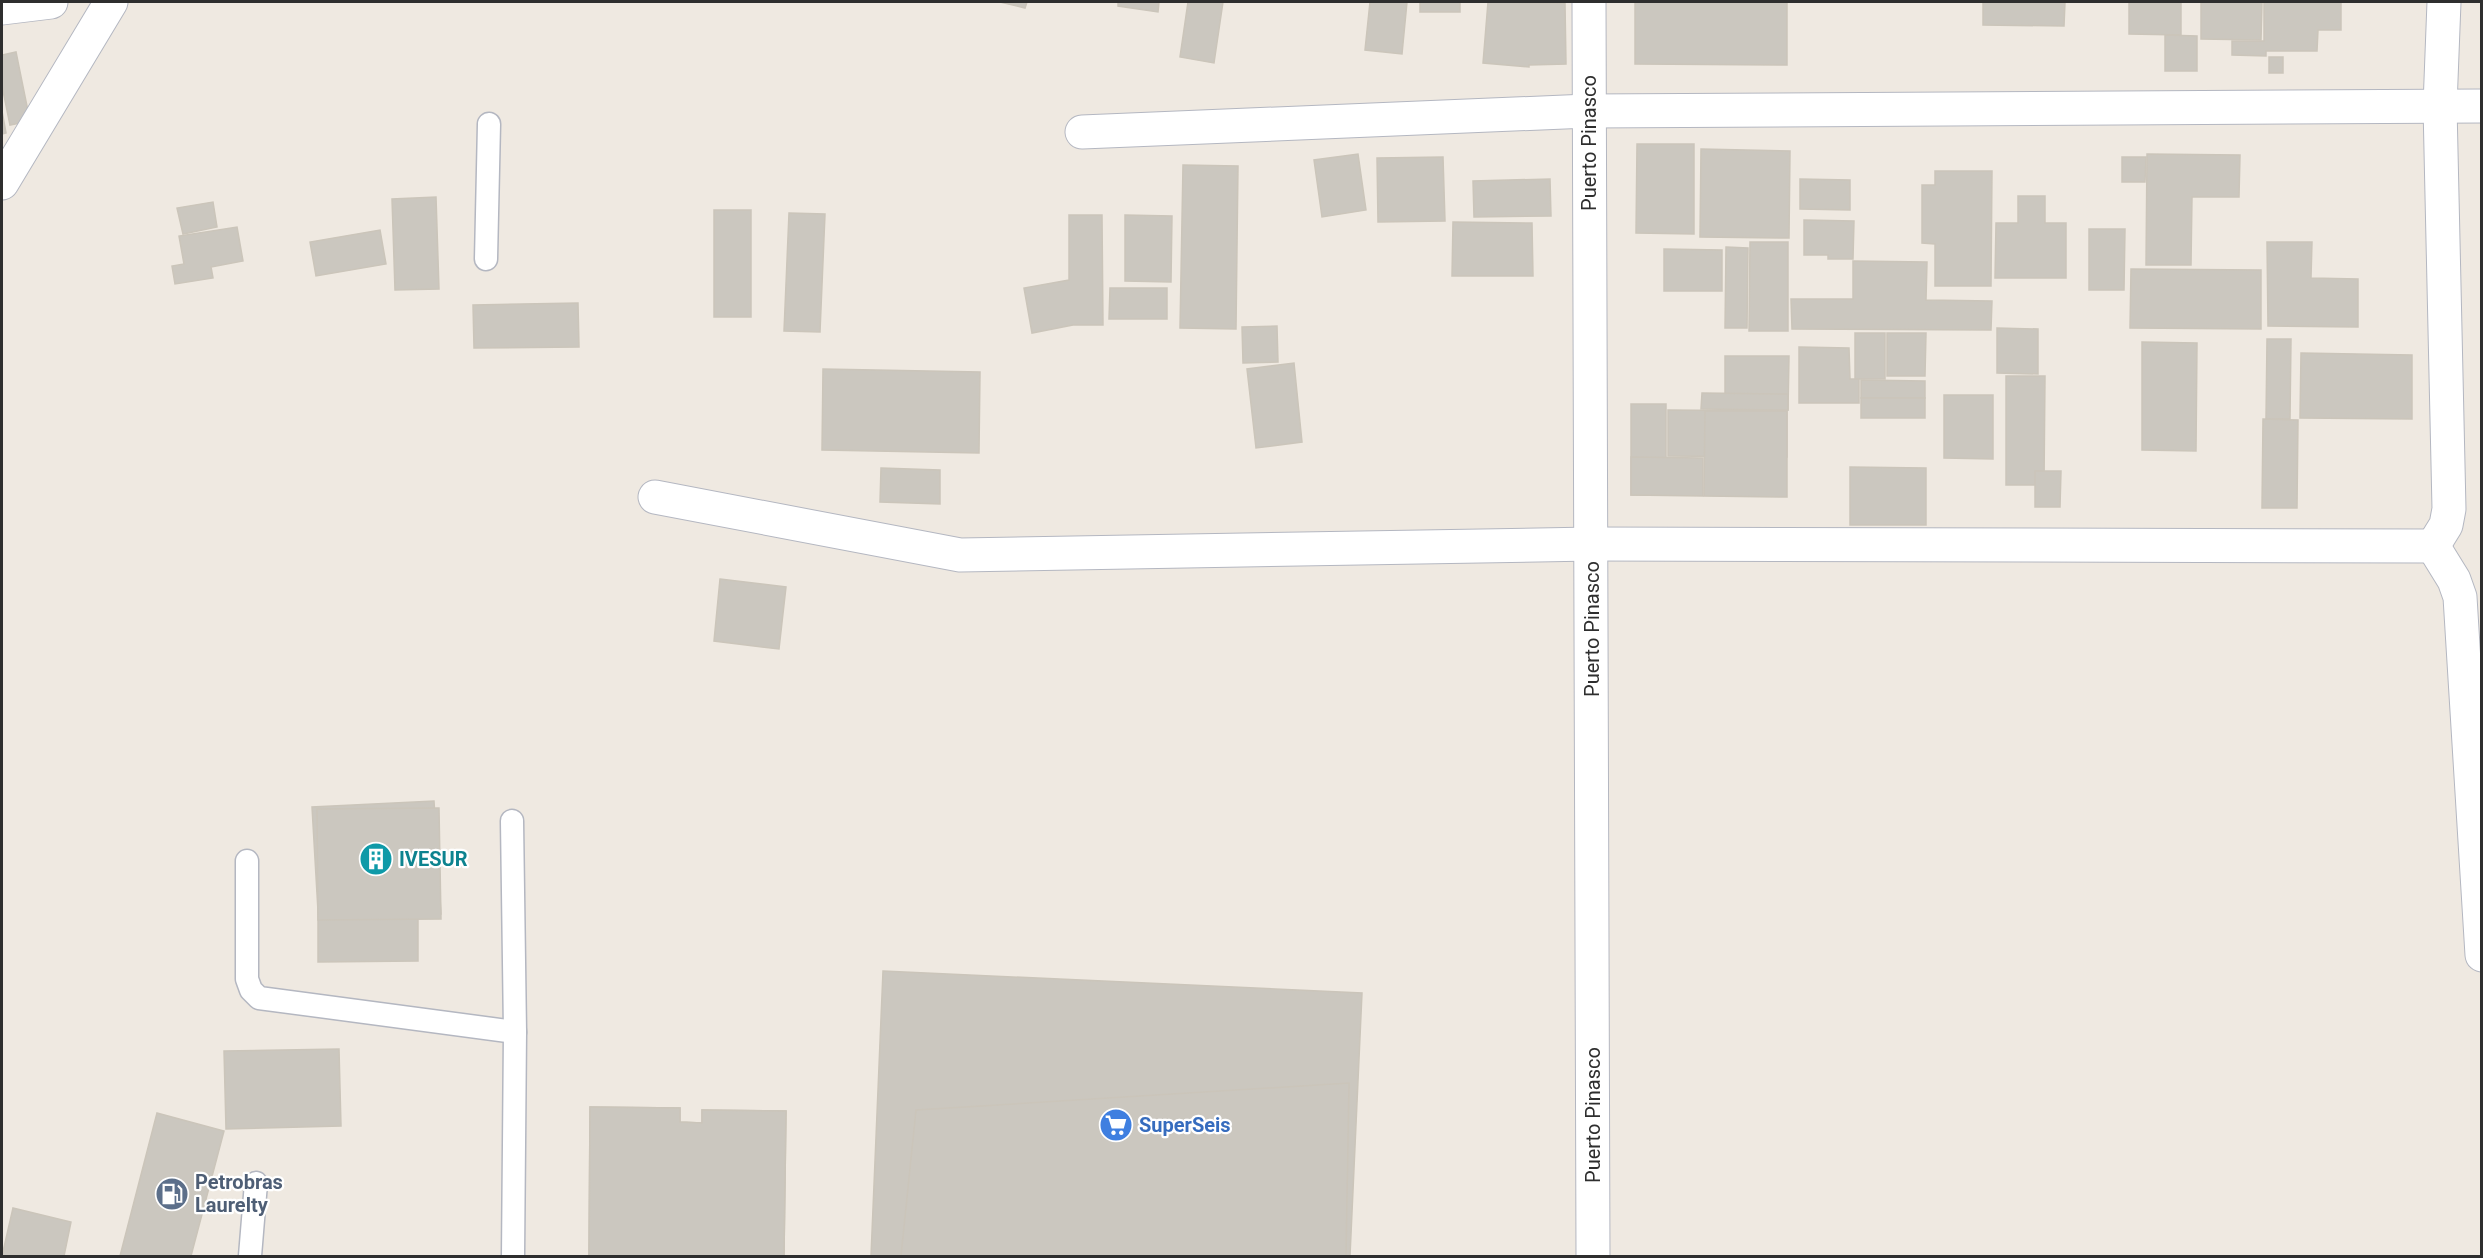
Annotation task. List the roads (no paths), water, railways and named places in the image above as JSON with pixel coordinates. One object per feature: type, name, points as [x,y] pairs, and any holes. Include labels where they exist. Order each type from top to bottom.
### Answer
[{"type":"street","points":[[2,8],[51,2]]},
{"type":"street","points":[[2,183],[111,2]]},
{"type":"street","name":"Puerto Pinasco","points":[[1589,2],[1593,1257]]},
{"type":"street","points":[[2433,546],[2446,525],[2450,509],[2440,106],[2444,2]]},
{"type":"street","points":[[1082,132],[1588,111],[2481,106]]},
{"type":"street","points":[[655,497],[960,555],[1592,544],[2433,546]]},
{"type":"street","points":[[2433,546],[2454,580],[2460,597],[2481,955]]},
{"type":"lane","points":[[486,259],[489,124]]},
{"type":"lane","points":[[512,821],[515,1032],[513,1257]]},
{"type":"lane","points":[[247,861],[248,979],[251,990],[259,998],[515,1032]]},
{"type":"lane","points":[[250,1257],[256,1183]]},
{"type":"place","name":"IVESUR","points":[[376,859]]},
{"type":"place","name":"SuperSeis","points":[[1116,1125]]},
{"type":"place","name":"Petrobras Laurelty","points":[[172,1194]]}]
